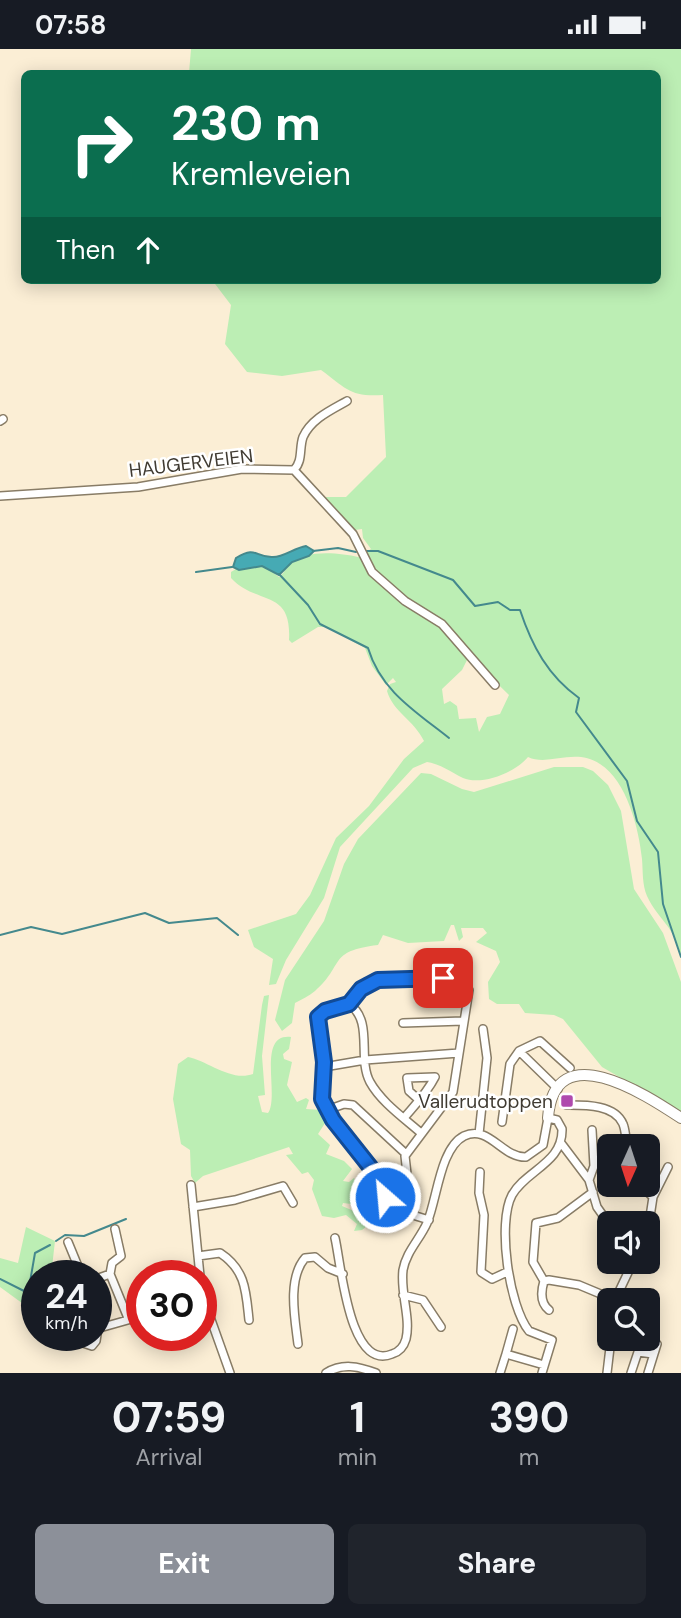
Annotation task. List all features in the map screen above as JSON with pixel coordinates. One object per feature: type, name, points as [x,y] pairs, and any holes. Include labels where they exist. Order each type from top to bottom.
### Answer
[{"type":"street","points":[[347,401],[310,426],[303,437],[299,462],[294,470],[353,534],[372,572],[405,601],[442,624],[495,685]]},
{"type":"street","name":"HAUGERVEIEN","points":[[0,496],[138,487],[242,469],[294,470]]},
{"type":"street","points":[[388,1205],[371,1168],[327,1110],[322,1095],[324,1067],[318,1017],[325,1011],[349,1004],[361,989],[378,980],[462,981],[469,990],[469,1002],[463,1021],[453,1092],[407,1154],[406,1177],[411,1210],[416,1216],[429,1220]]},
{"type":"street","points":[[349,1004],[357,1012],[362,1025],[365,1060],[371,1084],[421,1133]]},
{"type":"street","points":[[403,1023],[463,1021]]},
{"type":"street","points":[[479,1134],[487,1058],[483,1029]]},
{"type":"street","points":[[502,1122],[510,1064],[519,1051],[540,1041],[570,1068]]},
{"type":"street","points":[[519,1051],[558,1089]]},
{"type":"street","points":[[324,1067],[365,1060],[459,1053]]},
{"type":"street","points":[[335,1238],[353,1327],[363,1344],[375,1355],[390,1356],[405,1342],[405,1261],[429,1220],[439,1180],[453,1149],[464,1136],[479,1134],[489,1137],[512,1155],[529,1156],[544,1142],[550,1103],[558,1089],[574,1077],[600,1075],[681,1118]]},
{"type":"street","points":[[404,1118],[419,1100]]},
{"type":"street","points":[[327,1110],[340,1105],[352,1105],[407,1154]]},
{"type":"street","points":[[566,1105],[603,1108],[615,1114],[623,1124],[625,1134]]},
{"type":"street","points":[[506,1355],[543,1369],[552,1340],[526,1328],[507,1272],[511,1197],[552,1157],[561,1143],[561,1124],[548,1118]]},
{"type":"street","points":[[589,1180],[594,1166],[592,1130]]},
{"type":"street","points":[[561,1143],[589,1180],[600,1211]]},
{"type":"street","points":[[660,1183],[668,1167]]},
{"type":"street","points":[[480,1173],[479,1193],[484,1215],[481,1272],[492,1279],[507,1272]]},
{"type":"street","points":[[191,1185],[198,1260]]},
{"type":"street","points":[[193,1207],[235,1200],[283,1186],[293,1203]]},
{"type":"street","points":[[550,1310],[543,1303],[544,1281],[533,1265],[536,1223],[561,1217],[593,1192]]},
{"type":"street","points":[[651,1211],[653,1197]]},
{"type":"street","points":[[112,1263],[121,1257],[115,1229]]},
{"type":"street","points":[[68,1242],[75,1260]]},
{"type":"street","points":[[198,1256],[220,1253],[240,1271],[245,1284],[249,1320]]},
{"type":"street","points":[[299,1344],[295,1300],[300,1264],[305,1258],[315,1257],[328,1268],[343,1275]]},
{"type":"street","points":[[112,1279],[126,1313]]},
{"type":"street","points":[[544,1281],[579,1285],[597,1292]]},
{"type":"street","points":[[403,1295],[423,1300],[441,1327]]},
{"type":"street","points":[[500,1373],[513,1329]]},
{"type":"street","points":[[217,1339],[230,1373]]},
{"type":"street","points":[[607,1373],[610,1351]]},
{"type":"street","points":[[648,1373],[654,1351]]},
{"type":"street","points":[[631,1373],[638,1352],[653,1354]]},
{"type":"street","points":[[326,1373],[341,1367],[354,1366],[376,1373]]},
{"type":"green space","points":[[191,49],[681,49],[681,955],[674,936],[645,892],[640,847],[630,807],[618,782],[600,764],[581,757],[544,760],[528,757],[523,763],[498,776],[471,780],[427,762],[413,768],[340,847],[324,898],[286,960],[276,984],[269,985],[273,959],[254,947],[248,930],[296,914],[310,895],[336,838],[369,806],[404,759],[424,741],[390,698],[387,691],[390,684],[396,682],[393,678],[386,685],[372,666],[365,648],[326,627],[318,627],[292,643],[289,640],[285,612],[279,605],[241,587],[231,578],[231,572],[241,566],[261,564],[279,577],[290,564],[304,556],[333,554],[358,557],[371,549],[363,538],[362,529],[355,530],[324,497],[346,497],[386,457],[383,395],[356,393],[343,387],[321,370],[282,376],[247,372],[225,344],[231,305],[215,284],[661,284],[661,70],[189,70]],"holes":[[[469,656],[509,695],[500,714],[487,717],[479,732],[476,718],[459,719],[457,706],[450,701],[444,704],[442,689],[462,670]]]},
{"type":"green space","points":[[554,767],[583,767],[593,771],[608,785],[621,811],[634,889],[663,933],[681,982],[681,1113],[602,1067],[563,1019],[554,1015],[525,1013],[519,1004],[497,1004],[489,999],[488,982],[500,962],[496,951],[476,942],[487,933],[483,928],[461,928],[463,937],[459,941],[454,925],[451,925],[444,941],[408,943],[383,935],[378,945],[351,951],[344,955],[315,991],[295,1003],[292,1023],[282,1031],[275,1020],[285,980],[324,921],[344,864],[358,839],[421,773],[431,774],[474,792]]},
{"type":"green space","points":[[269,995],[262,1056],[265,1095],[258,1096],[262,1112],[268,1113],[271,1105],[274,1045],[280,1038],[291,1037],[289,1049],[283,1054],[284,1059],[292,1062],[287,1085],[297,1102],[306,1098],[309,1100],[306,1109],[321,1110],[327,1120],[318,1134],[330,1145],[326,1154],[344,1161],[352,1169],[343,1181],[349,1182],[354,1178],[359,1192],[351,1204],[343,1203],[342,1206],[361,1214],[367,1226],[362,1230],[354,1231],[357,1224],[346,1215],[334,1218],[322,1216],[312,1189],[314,1180],[308,1172],[302,1174],[286,1155],[293,1154],[289,1147],[203,1176],[195,1183],[191,1176],[190,1150],[181,1144],[173,1099],[178,1064],[188,1057],[228,1073],[245,1076],[253,1074],[262,1005],[264,996]]},
{"type":"green space","points":[[26,1227],[55,1241],[53,1260],[21,1260],[21,1302],[0,1287],[0,1258],[18,1263]]},
{"type":"water","points":[[306,546],[314,551],[309,556],[292,562],[279,575],[262,566],[239,570],[233,567],[236,558],[243,554],[252,552],[277,557]]},
{"type":"waterway","points":[[313,551],[338,548],[356,552]]},
{"type":"waterway","points":[[366,551],[378,551],[453,580],[475,606],[498,602],[510,610],[520,610],[542,659],[558,680],[579,698],[576,712],[627,781],[637,821],[658,852],[663,904],[681,957]]},
{"type":"waterway","points":[[196,572],[232,567]]},
{"type":"waterway","points":[[279,574],[308,605],[320,624],[368,648],[381,676],[390,688],[449,738]]},
{"type":"waterway","points":[[0,935],[31,927],[62,934],[145,913],[169,923],[217,918],[238,935]]},
{"type":"waterway","points":[[56,1241],[65,1235],[84,1236],[126,1219]]},
{"type":"waterway","points":[[0,1279],[24,1291],[30,1282],[35,1253],[50,1245]]},
{"type":"place","name":"Vallerudtoppen","points":[[567,1101]]},
{"type":"route","points":[[385,1197],[371,1168],[333,1120],[322,1099],[324,1062],[318,1017],[339,1005],[349,1004],[361,989],[378,980],[443,978]]}]
